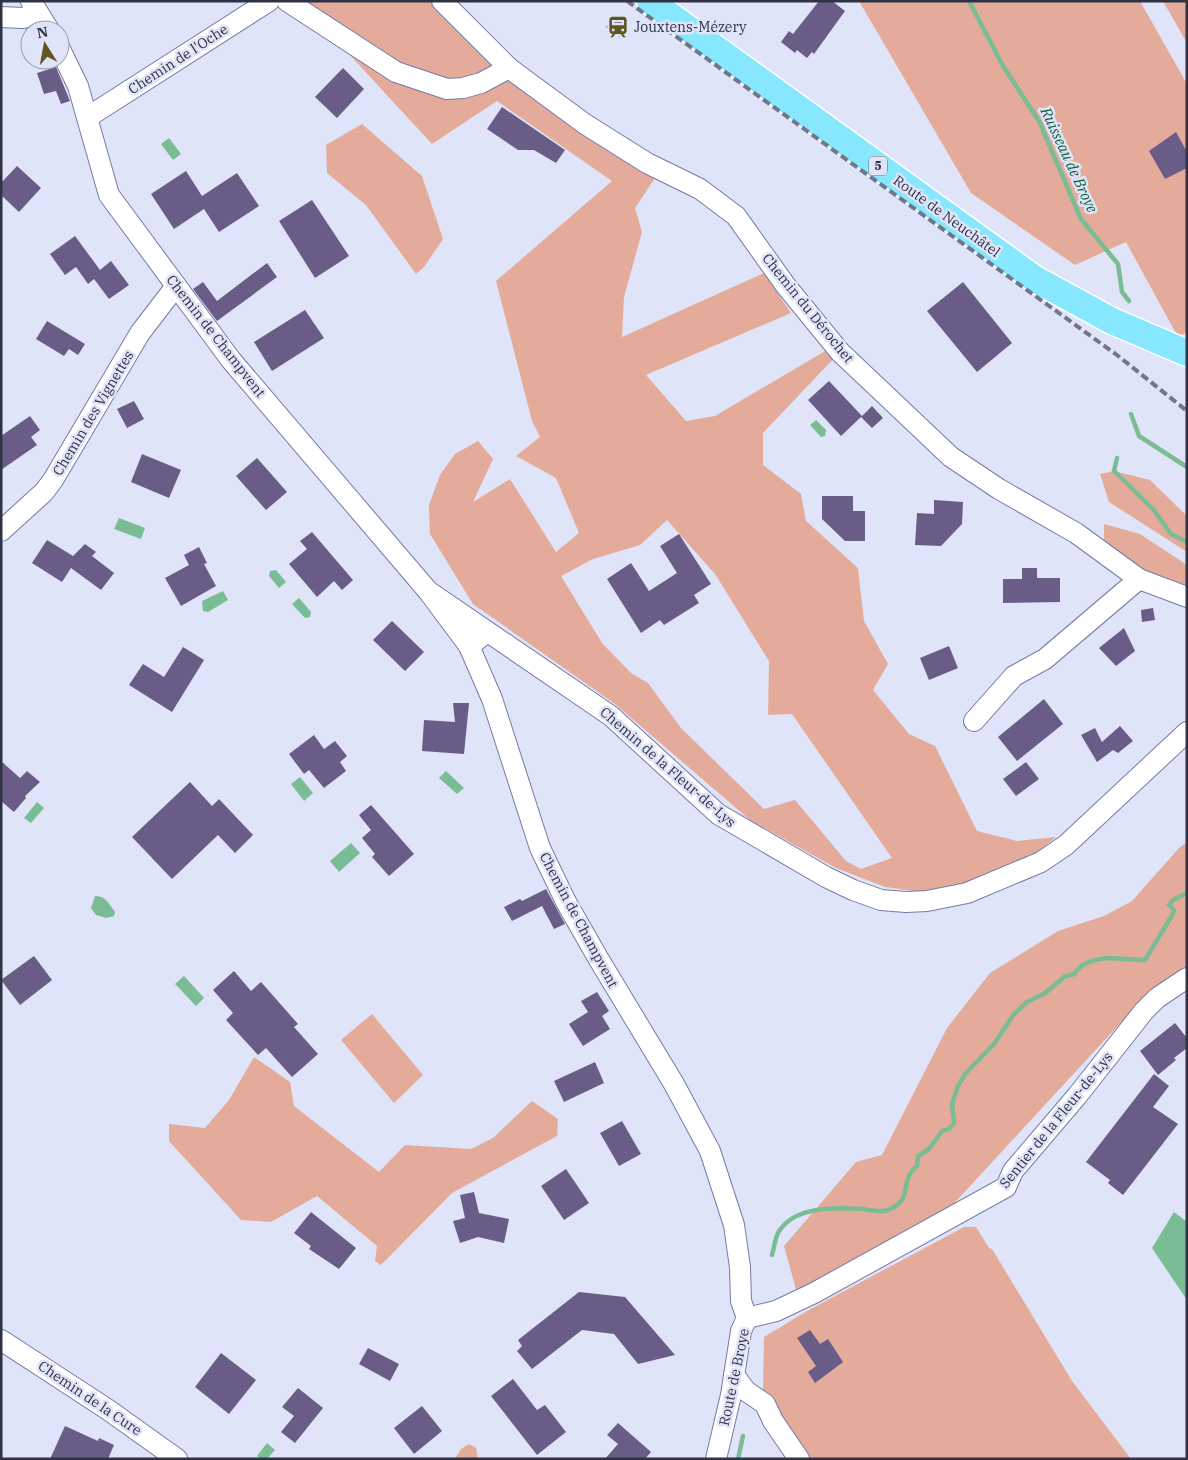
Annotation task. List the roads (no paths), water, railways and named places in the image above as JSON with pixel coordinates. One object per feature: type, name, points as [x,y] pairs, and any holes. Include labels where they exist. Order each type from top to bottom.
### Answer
[{"type":"main road","name":"Route de Neuchâtel","points":[[650,1],[1035,279],[1112,321],[1187,353]]},
{"type":"street","name":"Chemin de l'Oche","points":[[88,117],[270,1]]},
{"type":"street","points":[[287,1],[396,72],[446,90],[463,88],[481,82],[509,68]]},
{"type":"street","name":"Chemin du Dérochet","points":[[442,1],[509,68],[585,124],[647,163],[700,189],[736,216],[786,286],[840,352],[945,451],[999,489],[1076,533],[1139,579],[1187,597]]},
{"type":"street","points":[[1,17],[23,18],[35,7],[42,20]]},
{"type":"street","name":"Chemin de Champvent","points":[[70,70],[78,86],[88,117],[109,195],[231,360],[428,591],[469,646],[492,699],[540,848],[593,950],[674,1084],[710,1151]]},
{"type":"street","name":"Chemin des Vignettes","points":[[1,531],[44,492],[53,480],[140,333],[176,286]]},
{"type":"street","points":[[974,722],[1014,676],[1045,659],[1139,579]]},
{"type":"street","name":"Chemin de Champvent","points":[[428,591],[487,632]]},
{"type":"street","points":[[469,646],[487,632]]},
{"type":"street","name":"Chemin de la Fleur-de-Lys","points":[[487,632],[611,716],[718,814],[826,878],[881,900],[927,902],[967,893],[1041,862],[1066,845],[1187,732]]},
{"type":"street","name":"Sentier de la Fleur-de-Lys","points":[[747,1318],[776,1311],[808,1296],[1006,1187],[1013,1171],[1078,1096],[1144,1011],[1157,998],[1187,978]]},
{"type":"street","name":"Route de Broye","points":[[710,1151],[734,1225],[740,1267],[741,1301],[747,1318],[741,1331],[734,1375],[716,1459]]},
{"type":"street","name":"Chemin de la Cure","points":[[1,1340],[92,1398],[177,1459]]},
{"type":"street","points":[[734,1375],[746,1391],[765,1404],[773,1421],[799,1459]]},
{"type":"street","points":[[727,1410],[736,1406],[750,1408],[773,1421]]},
{"type":"waterway","name":"Ruisseau de Broye","points":[[969,1],[1003,66],[1039,121],[1081,219],[1118,264],[1122,292],[1129,301]]},
{"type":"waterway","name":"Ruisseau de Broye","points":[[1131,414],[1139,436],[1187,467]]},
{"type":"waterway","points":[[1117,458],[1114,471],[1153,509],[1171,534],[1187,542]]},
{"type":"waterway","name":"Ruisseau de Broye","points":[[772,1255],[778,1233],[785,1224],[804,1213],[840,1208],[881,1211],[896,1206],[904,1195],[911,1172],[917,1166],[918,1156],[929,1149],[942,1131],[949,1129],[954,1123],[952,1104],[958,1086],[965,1074],[994,1044],[1014,1014],[1027,1002],[1044,994],[1064,977],[1074,974],[1081,966],[1091,961],[1106,958],[1145,960],[1171,917],[1174,910],[1169,905],[1173,900],[1187,893]]},
{"type":"waterway","name":"Ruisseau de Broye","points":[[738,1459],[743,1436]]},
{"type":"railway","points":[[627,1],[1117,355],[1187,411]]},
{"type":"place","name":"Jouxtens-Mézery","points":[[618,27]]}]
